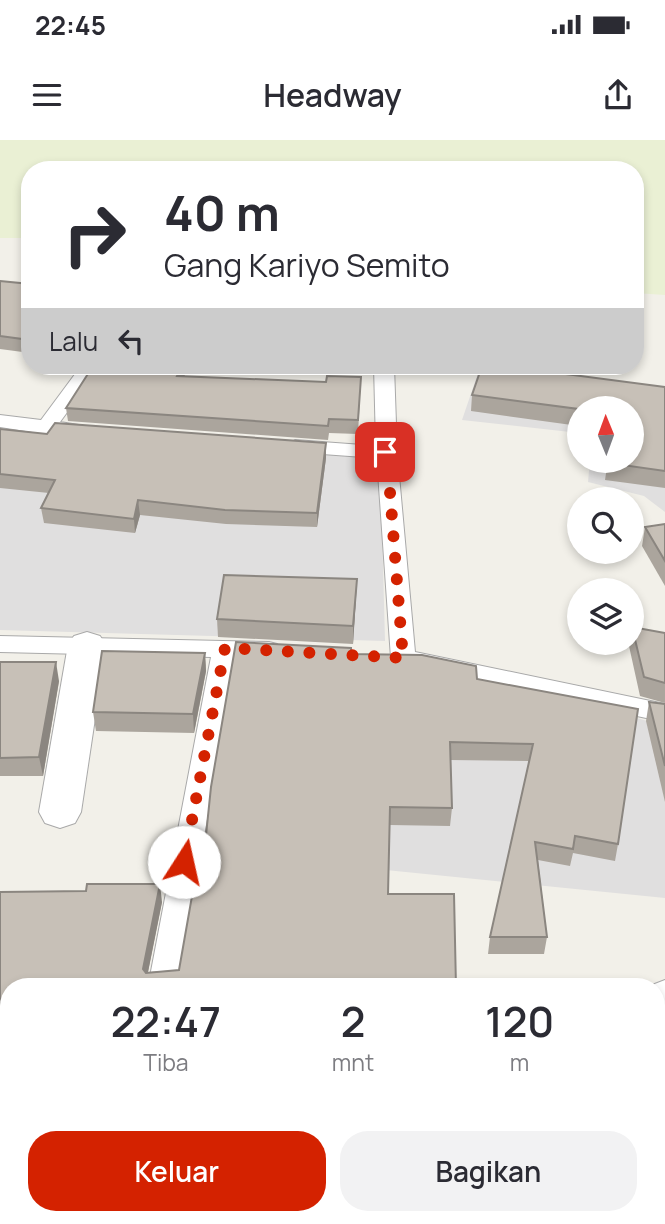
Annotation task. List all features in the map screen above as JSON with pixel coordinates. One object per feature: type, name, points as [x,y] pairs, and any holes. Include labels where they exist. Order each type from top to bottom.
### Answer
[{"type":"street","points":[[60,812],[87,645]]},
{"type":"lane","points":[[45,428],[84,375]]},
{"type":"lane","points":[[384,375],[387,453],[403,658]]},
{"type":"lane","points":[[0,421],[45,428],[113,433]]},
{"type":"lane","points":[[274,444],[387,453]]},
{"type":"lane","points":[[0,644],[225,648],[293,652]]},
{"type":"lane","points":[[165,978],[225,648]]},
{"type":"lane","points":[[375,656],[403,658],[665,713]]},
{"type":"shaded area","points":[[477,375],[665,393],[665,512],[644,496],[644,487],[608,487],[588,482],[589,473],[644,473],[644,396],[567,396],[567,432],[462,420]]},
{"type":"shaded area","points":[[0,421],[380,455],[385,641],[0,630]]},
{"type":"shaded area","points":[[228,657],[421,657],[665,726],[665,898],[198,851]]},
{"type":"green space","points":[[0,140],[665,140],[665,295],[644,294],[644,161],[21,161],[21,238],[0,238]]},
{"type":"building","points":[[0,281],[21,283],[21,339],[0,336]]},
{"type":"building","points":[[87,375],[178,375],[326,382],[327,376],[361,377],[358,420],[329,419],[328,426],[66,408]]},
{"type":"building","points":[[479,375],[574,375],[665,387],[665,471],[644,468],[644,396],[567,396],[567,407],[472,395]]},
{"type":"building","points":[[55,423],[326,443],[317,513],[225,510],[138,500],[134,519],[41,508],[55,480],[0,474],[0,429],[47,434]]},
{"type":"building","points":[[665,524],[665,561],[645,527]]},
{"type":"building","points":[[224,575],[357,579],[353,626],[217,619]]},
{"type":"building","points":[[644,629],[665,633],[665,683],[644,677],[639,655],[644,655]]},
{"type":"building","points":[[236,642],[351,648],[351,654],[422,655],[476,666],[477,679],[638,709],[618,844],[575,836],[573,849],[535,842],[547,937],[490,937],[533,744],[450,742],[452,808],[390,807],[388,894],[454,894],[456,978],[0,978],[0,892],[86,891],[87,884],[160,884],[143,969],[146,973],[179,970],[201,845],[205,845],[211,787]]},
{"type":"building","points":[[102,651],[205,653],[193,714],[93,712]]},
{"type":"building","points":[[0,662],[56,662],[39,757],[0,758]]},
{"type":"building","points":[[649,702],[665,704],[665,766]]},
{"type":"route","points":[[184,862],[225,648],[403,658],[385,452]]}]
